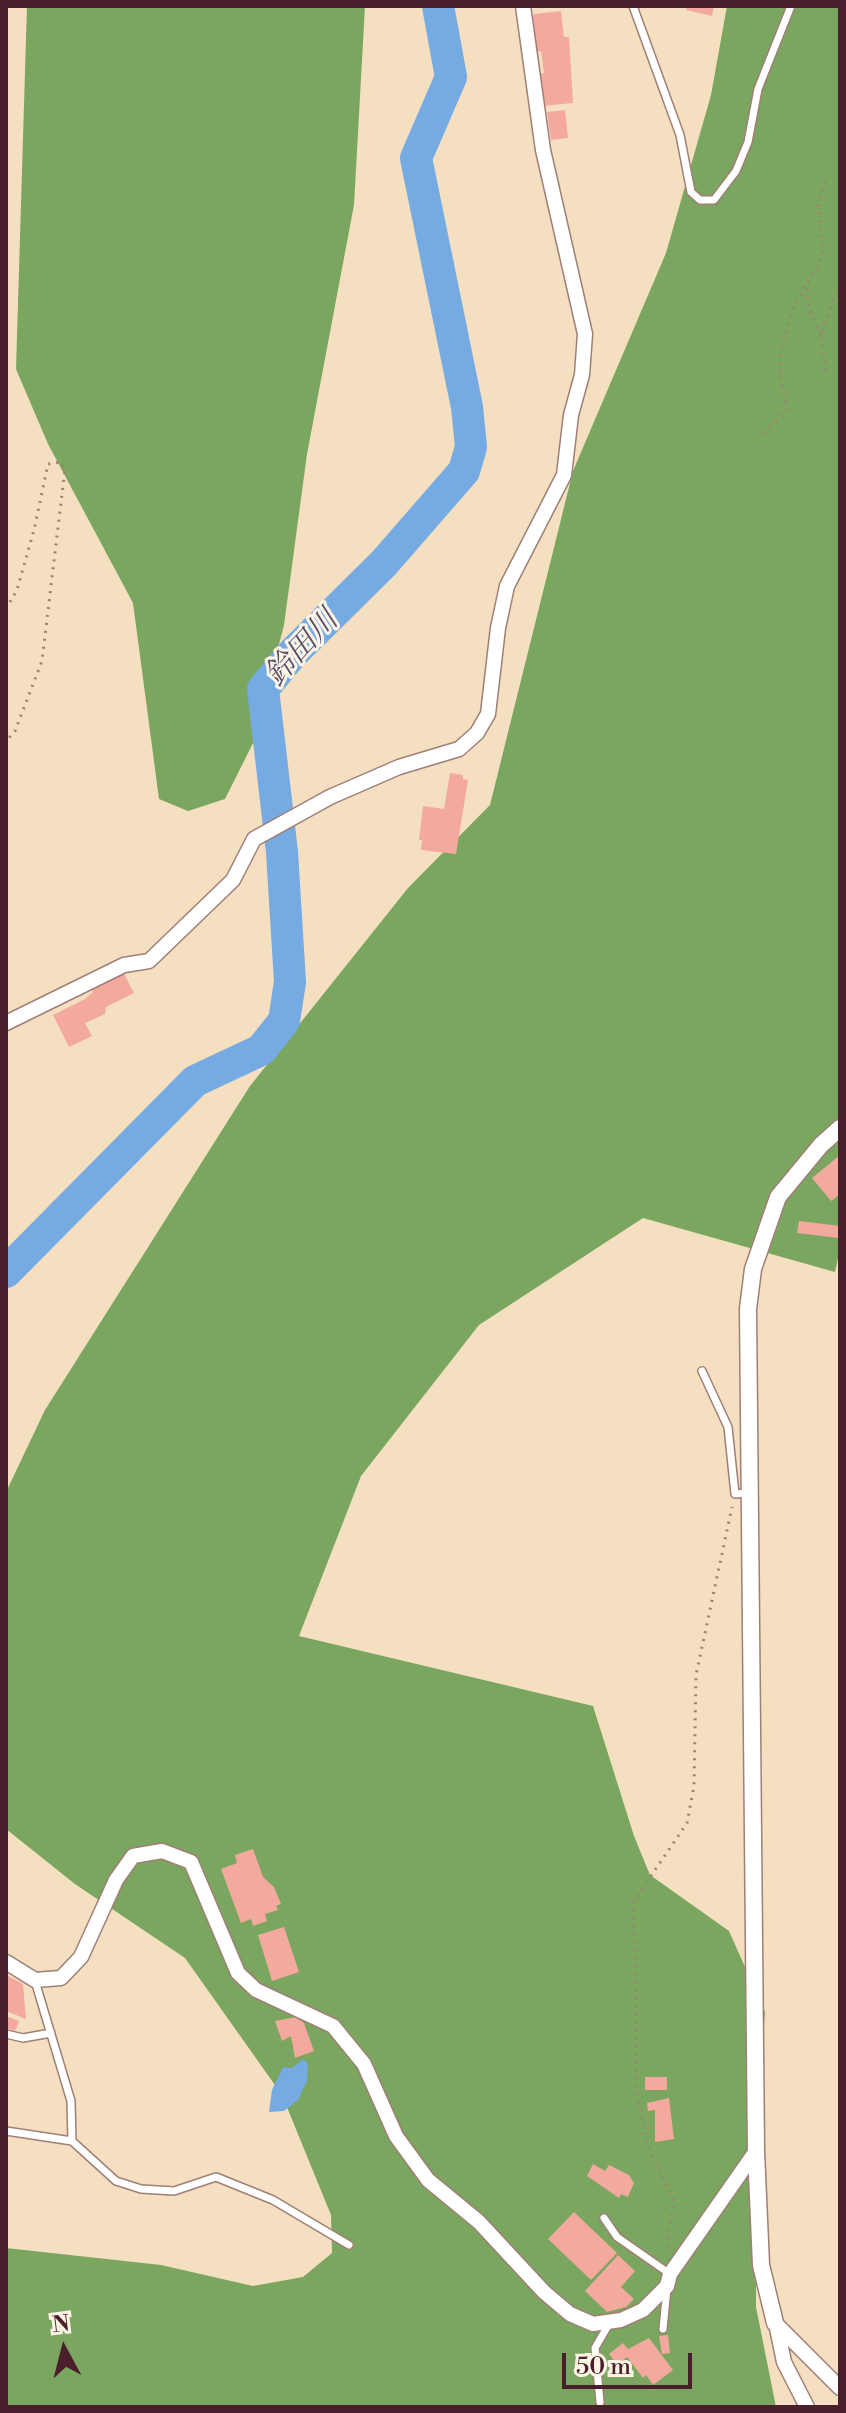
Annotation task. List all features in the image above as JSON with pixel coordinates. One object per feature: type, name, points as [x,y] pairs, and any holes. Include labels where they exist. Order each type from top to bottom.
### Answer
[{"type":"street","points":[[6,1023],[124,965],[149,961],[233,880],[254,839],[330,797],[399,767],[459,749],[477,733],[488,714],[498,628],[507,586],[564,475],[585,334],[543,150],[523,6]]},
{"type":"street","points":[[807,2407],[784,2362],[761,2265],[756,2151],[758,2045],[742,1494],[748,1309],[753,1269],[778,1197],[821,1145],[840,1128]]},
{"type":"street","points":[[6,1962],[34,1979],[61,1978],[81,1957],[116,1880],[133,1856],[162,1851],[191,1862],[238,1973],[256,1990],[333,2026],[364,2064],[396,2136],[428,2180],[479,2222],[570,2314],[593,2324],[610,2322],[643,2310],[669,2280],[756,2151]]},
{"type":"street","points":[[775,2323],[840,2388]]},
{"type":"lane","points":[[633,6],[680,135],[691,192],[700,200],[714,200],[730,181],[748,142],[758,89],[791,6]]},
{"type":"lane","points":[[702,1371],[728,1427],[742,1494]]},
{"type":"lane","points":[[34,1979],[71,2101],[72,2141]]},
{"type":"lane","points":[[6,2034],[23,2038],[51,2033]]},
{"type":"lane","points":[[6,2131],[72,2141],[116,2181],[141,2189],[174,2191],[216,2177],[273,2200],[349,2245]]},
{"type":"lane","points":[[604,2218],[617,2237],[669,2280],[663,2329]]},
{"type":"lane","points":[[600,2402],[595,2348],[610,2322]]},
{"type":"path","points":[[764,433],[787,411],[779,367],[782,345],[796,301],[823,256],[818,202],[827,175]]},
{"type":"path","points":[[807,284],[809,308],[821,335],[826,371]]},
{"type":"path","points":[[821,335],[831,304],[840,290]]},
{"type":"path","points":[[6,609],[17,590],[48,464],[61,462],[65,469],[42,661],[15,731],[6,741]]},
{"type":"path","points":[[669,2280],[668,2227],[675,2204],[648,2146],[637,2093],[634,1901],[687,1823],[694,1786],[696,1675],[742,1494]]},
{"type":"green space","points":[[27,6],[365,6],[354,205],[307,454],[284,625],[254,741],[225,799],[188,811],[159,799],[133,603],[48,444],[16,369]]},
{"type":"green space","points":[[727,6],[840,6],[840,1249],[835,1272],[643,1218],[479,1325],[361,1476],[299,1636],[593,1706],[634,1836],[650,1875],[729,1931],[765,2012],[756,2135],[756,2307],[776,2407],[6,2407],[6,2248],[161,2265],[253,2286],[303,2277],[332,2253],[331,2215],[282,2095],[185,1958],[75,1884],[6,1829],[6,1492],[45,1410],[250,1086],[408,888],[490,805],[573,471],[666,253],[711,95]]},
{"type":"water","points":[[303,2059],[308,2064],[307,2081],[298,2100],[284,2111],[269,2112],[272,2090],[283,2067],[292,2068]]},
{"type":"building","points":[[687,6],[714,6],[712,16],[686,10]]},
{"type":"building","points":[[561,11],[564,37],[569,37],[573,103],[542,106],[539,74],[544,73],[541,51],[535,52],[532,20],[534,14]]},
{"type":"building","points":[[565,110],[568,138],[551,140],[547,112]]},
{"type":"building","points":[[450,773],[463,775],[463,779],[468,780],[456,854],[421,850],[422,840],[419,840],[423,806],[444,809]]},
{"type":"building","points":[[123,972],[134,993],[106,1007],[105,1014],[85,1023],[92,1036],[69,1047],[53,1015],[85,999],[93,992],[91,988]]},
{"type":"building","points":[[840,1155],[840,1194],[831,1201],[812,1178]]},
{"type":"building","points":[[799,1221],[840,1226],[839,1238],[797,1233]]},
{"type":"building","points":[[253,1849],[263,1877],[274,1887],[281,1904],[276,1906],[278,1910],[265,1914],[267,1921],[253,1926],[251,1919],[241,1923],[221,1869],[237,1863],[235,1855]]},
{"type":"building","points":[[284,1927],[299,1972],[272,1981],[258,1935]]},
{"type":"building","points":[[6,1975],[23,1984],[26,2019],[6,2011]]},
{"type":"building","points":[[6,2016],[19,2021],[15,2031],[6,2028]]},
{"type":"building","points":[[296,2017],[304,2023],[314,2051],[295,2058],[291,2036],[282,2041],[275,2021]]},
{"type":"building","points":[[645,2077],[667,2077],[667,2090],[645,2090]]},
{"type":"building","points":[[669,2098],[674,2139],[655,2142],[655,2110],[648,2111],[647,2103]]},
{"type":"building","points":[[593,2164],[605,2171],[609,2165],[629,2175],[634,2183],[628,2197],[621,2194],[619,2198],[587,2176]]},
{"type":"building","points":[[574,2212],[617,2253],[591,2280],[548,2239]]},
{"type":"building","points":[[618,2255],[635,2271],[621,2287],[634,2299],[626,2307],[607,2312],[585,2291]]},
{"type":"building","points":[[668,2335],[670,2353],[662,2354],[659,2336]]},
{"type":"building","points":[[649,2338],[673,2370],[653,2385],[646,2375],[643,2378],[627,2357],[617,2365],[609,2354],[623,2343],[628,2349]]},
{"type":"waterway","name":"鈴田川","points":[[6,1272],[195,1081],[261,1050],[284,1021],[290,982],[282,852],[263,689],[293,653],[384,563],[464,471],[471,447],[467,407],[416,158],[451,77],[438,6]]}]
